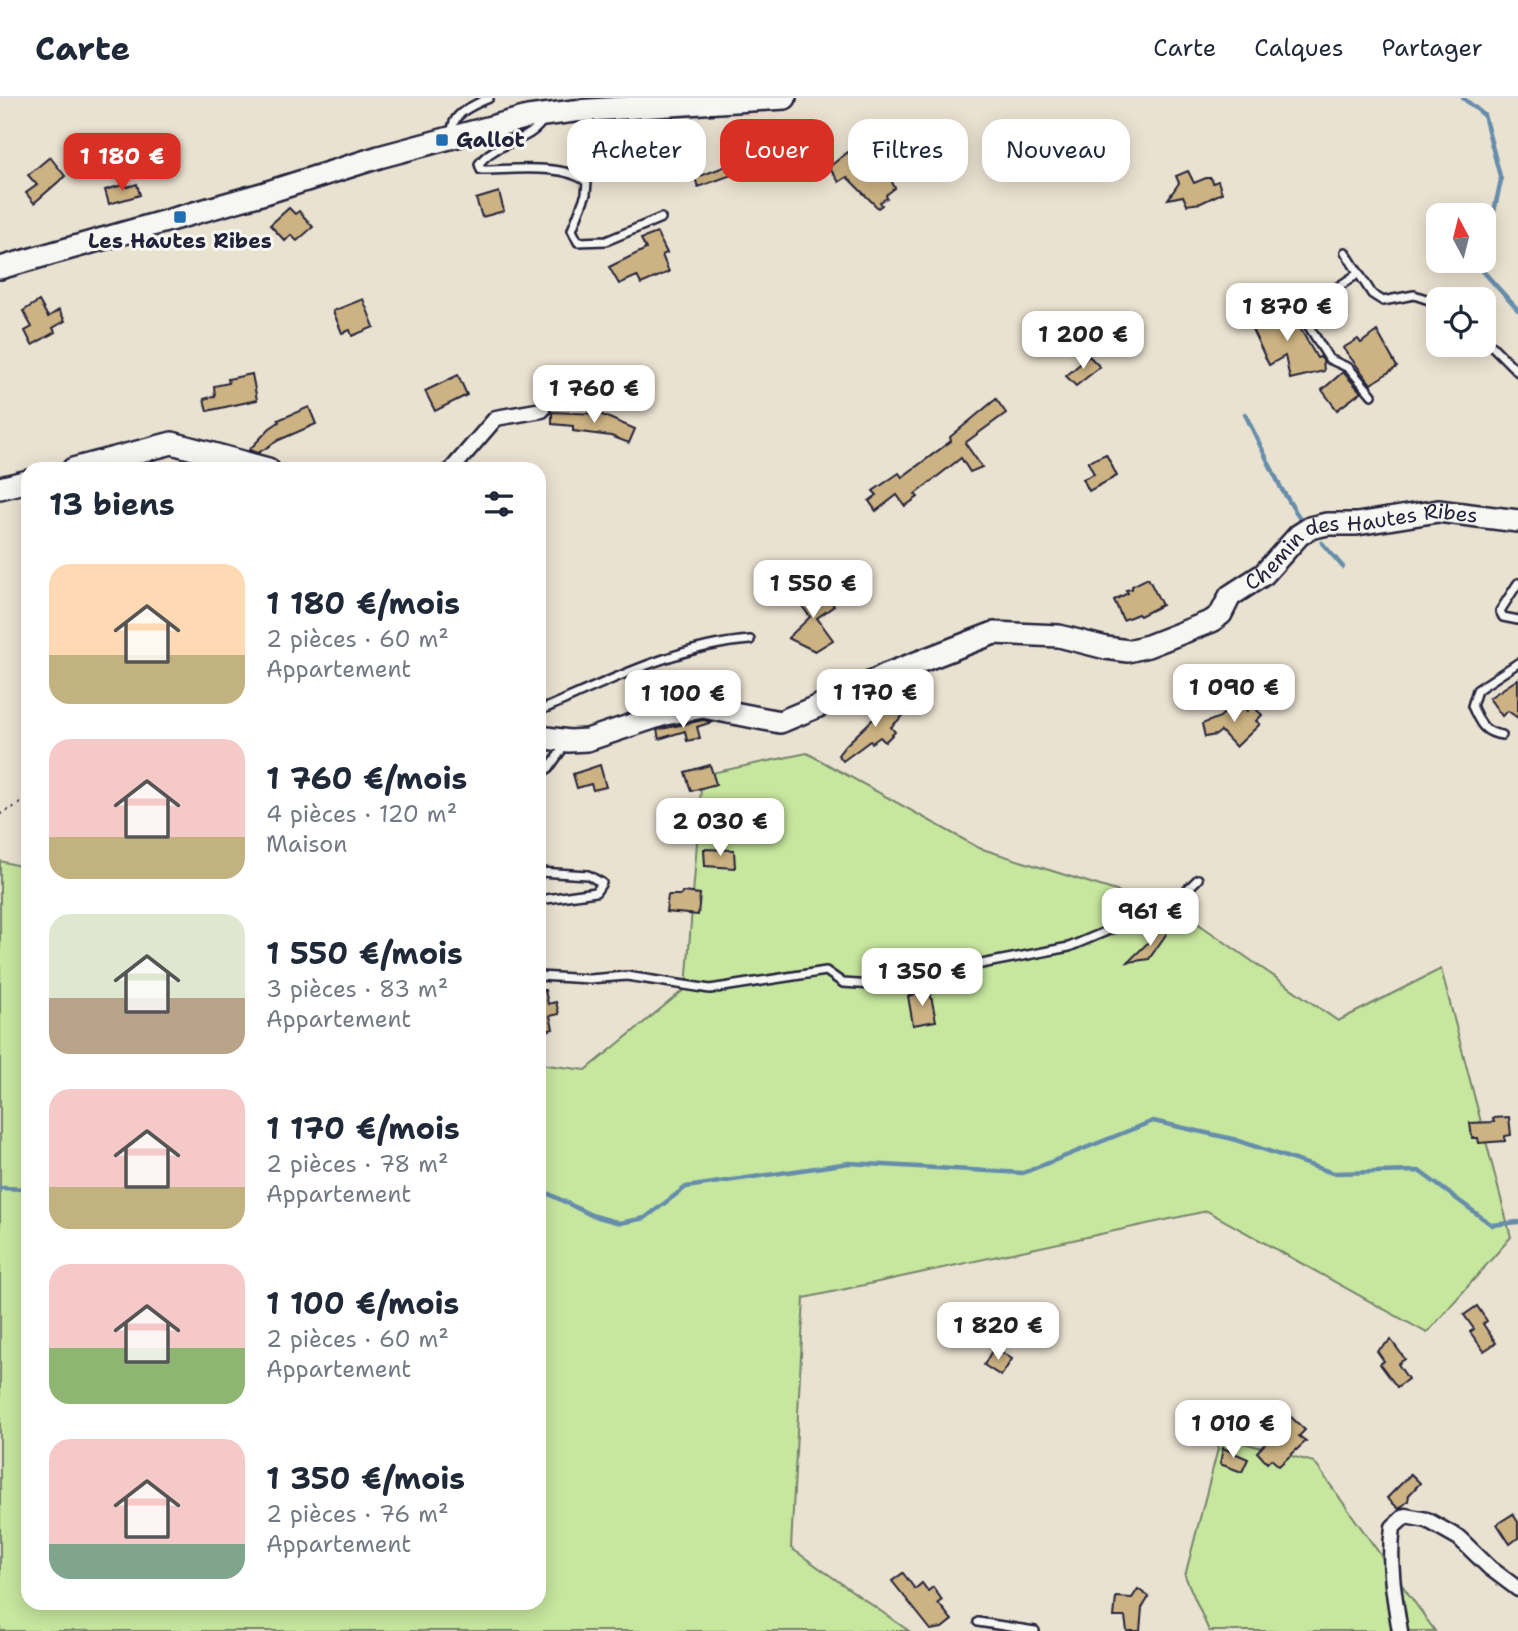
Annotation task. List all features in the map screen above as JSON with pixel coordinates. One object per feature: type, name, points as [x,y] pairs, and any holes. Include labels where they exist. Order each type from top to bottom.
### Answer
[{"type":"street","points":[[0,268],[528,117],[785,98]]},
{"type":"street","points":[[458,462],[496,418],[542,410]]},
{"type":"street","points":[[100,462],[172,443],[242,462]]},
{"type":"street","points":[[0,488],[21,483]]},
{"type":"street","name":"Chemin des Hautes Ribes","points":[[546,738],[586,740],[665,714],[703,707],[780,722],[850,693],[885,675],[993,633],[1059,636],[1128,651],[1212,621],[1221,614],[1230,596],[1264,574],[1299,534],[1310,528],[1327,524],[1357,524],[1438,510],[1518,521]]},
{"type":"street","points":[[1400,1631],[1390,1548],[1393,1527],[1405,1516],[1427,1520],[1459,1538],[1490,1568],[1518,1588]]},
{"type":"lane","points":[[454,137],[452,127],[458,114],[489,98]]},
{"type":"lane","points":[[546,114],[539,128],[485,155],[479,164],[481,170],[551,170],[578,175],[587,182],[586,194],[572,230],[579,242],[606,241],[661,218]]},
{"type":"lane","points":[[1345,252],[1372,294],[1383,301],[1413,295],[1426,299]]},
{"type":"lane","points":[[1359,273],[1300,313],[1329,359],[1349,368],[1372,395]]},
{"type":"lane","points":[[1496,350],[1518,372]]},
{"type":"lane","points":[[1518,583],[1500,611],[1503,617],[1518,620]]},
{"type":"lane","points":[[546,708],[605,682],[692,650],[727,641],[750,640]]},
{"type":"lane","points":[[1502,735],[1490,733],[1481,725],[1472,706],[1476,691],[1518,663]]},
{"type":"lane","points":[[546,770],[569,741]]},
{"type":"lane","points":[[546,872],[588,875],[602,883],[596,892],[546,899]]},
{"type":"lane","points":[[546,976],[589,979],[627,976],[710,989],[826,971],[843,983],[873,985],[1069,947],[1138,918],[1158,916],[1198,879]]},
{"type":"lane","points":[[978,1622],[1035,1631]]},
{"type":"path","points":[[0,814],[21,803]]},
{"type":"green space","points":[[807,753],[979,848],[1180,911],[1338,1021],[1441,969],[1511,1237],[1427,1333],[1207,1211],[804,1298],[791,1548],[909,1631],[0,1631],[0,861],[21,866],[21,1610],[546,1610],[546,1065],[586,1070],[686,988],[702,775]]},
{"type":"green space","points":[[1221,1437],[1314,1462],[1435,1631],[1209,1631],[1185,1576]]},
{"type":"building","points":[[848,152],[848,178],[839,182],[834,174],[834,163]]},
{"type":"building","points":[[50,157],[65,176],[34,203],[26,193],[37,185],[28,175]]},
{"type":"building","points":[[720,168],[720,179],[698,187],[696,182],[706,182],[706,174]]},
{"type":"building","points":[[1188,171],[1194,183],[1206,178],[1211,178],[1213,183],[1218,181],[1222,193],[1201,203],[1187,205],[1183,196],[1168,199],[1179,183],[1176,176]]},
{"type":"building","points":[[852,182],[892,182],[895,188],[880,202],[882,205],[878,208]]},
{"type":"building","points":[[126,184],[127,187],[137,184],[140,195],[109,204],[105,190]]},
{"type":"building","points":[[499,192],[504,211],[482,217],[476,199]]},
{"type":"building","points":[[289,208],[295,214],[299,211],[313,227],[297,241],[291,235],[285,241],[270,225]]},
{"type":"building","points":[[657,233],[667,253],[662,255],[669,272],[641,284],[637,276],[619,284],[609,267],[646,249],[641,239]]},
{"type":"building","points":[[363,299],[374,327],[352,336],[350,330],[342,333],[333,311]]},
{"type":"building","points":[[39,301],[48,317],[59,310],[65,321],[53,328],[55,332],[32,345],[25,331],[32,327],[23,311]]},
{"type":"building","points":[[1287,305],[1317,358],[1323,360],[1324,371],[1290,379],[1285,356],[1269,365],[1250,325]]},
{"type":"building","points":[[1377,331],[1397,367],[1371,384],[1343,348],[1358,339],[1361,343]]},
{"type":"building","points":[[1089,356],[1100,367],[1076,386],[1066,376]]},
{"type":"building","points":[[1343,372],[1361,392],[1337,410],[1322,390]]},
{"type":"building","points":[[252,374],[257,400],[207,411],[204,399],[215,396],[214,386],[229,383],[228,379]]},
{"type":"building","points":[[458,375],[467,395],[435,411],[425,391]]},
{"type":"building","points":[[996,399],[1006,413],[965,443],[982,467],[970,472],[961,458],[915,494],[918,497],[905,506],[897,495],[876,511],[869,501],[877,495],[873,491],[899,473],[902,477],[951,441],[950,437]]},
{"type":"building","points":[[309,407],[316,424],[279,440],[258,453],[249,450],[279,422],[278,420]]},
{"type":"building","points":[[552,412],[600,414],[635,429],[629,443],[611,436],[573,431],[573,426],[552,424]]},
{"type":"building","points":[[1106,454],[1117,476],[1089,491],[1083,479],[1094,474],[1088,462]]},
{"type":"building","points":[[1148,578],[1162,605],[1140,616],[1138,614],[1123,620],[1114,600]]},
{"type":"building","points":[[818,583],[834,606],[817,618],[833,640],[815,651],[788,638],[810,617],[797,599]]},
{"type":"building","points":[[1518,679],[1518,718],[1508,711],[1502,716],[1489,698]]},
{"type":"building","points":[[894,699],[907,712],[891,727],[895,732],[885,742],[880,737],[872,743],[870,741],[843,761],[838,755],[845,746]]},
{"type":"building","points":[[1237,701],[1247,711],[1252,705],[1262,715],[1256,721],[1260,724],[1236,747],[1221,731],[1205,737],[1202,724],[1220,717]]},
{"type":"building","points":[[703,720],[712,722],[697,727],[700,738],[687,741],[685,731],[659,739],[657,730]]},
{"type":"building","points":[[600,765],[606,787],[593,790],[591,784],[577,788],[573,774]]},
{"type":"building","points":[[710,765],[716,784],[691,791],[685,772]]},
{"type":"building","points":[[704,849],[734,850],[735,868],[705,866]]},
{"type":"building","points":[[682,892],[700,894],[698,915],[666,912],[668,895],[681,895]]},
{"type":"building","points":[[1162,929],[1167,933],[1149,959],[1128,962]]},
{"type":"building","points":[[930,991],[936,1021],[913,1025],[908,996]]},
{"type":"building","points":[[546,995],[548,1004],[556,1002],[559,1014],[550,1016],[553,1029],[546,1031]]},
{"type":"building","points":[[1509,1117],[1511,1135],[1505,1136],[1505,1141],[1479,1143],[1478,1138],[1472,1138],[1470,1123],[1494,1122],[1493,1118]]},
{"type":"building","points":[[1477,1306],[1487,1321],[1483,1324],[1496,1343],[1484,1351],[1470,1332],[1474,1329],[1464,1315]]},
{"type":"building","points":[[1391,1340],[1405,1359],[1398,1364],[1408,1379],[1397,1387],[1380,1364],[1384,1361],[1377,1351]]},
{"type":"building","points":[[994,1347],[1012,1359],[1001,1376],[984,1365]]},
{"type":"building","points":[[1291,1417],[1305,1430],[1299,1436],[1306,1441],[1279,1466],[1271,1459],[1267,1463],[1257,1452]]},
{"type":"building","points":[[1223,1448],[1248,1459],[1242,1472],[1220,1464]]},
{"type":"building","points":[[1411,1474],[1420,1483],[1399,1509],[1387,1498]]},
{"type":"building","points":[[1513,1514],[1518,1522],[1518,1538],[1510,1544],[1497,1524]]},
{"type":"building","points":[[903,1573],[915,1589],[922,1583],[928,1591],[933,1587],[942,1600],[938,1603],[952,1620],[942,1628],[931,1630],[892,1581]]},
{"type":"building","points":[[1138,1589],[1149,1597],[1142,1608],[1140,1631],[1127,1631],[1125,1617],[1114,1617],[1116,1597],[1132,1598]]},
{"type":"waterway","points":[[1463,98],[1484,115],[1501,180],[1496,203]]},
{"type":"waterway","points":[[1485,273],[1518,310]]},
{"type":"waterway","points":[[1245,414],[1281,488],[1300,519]]},
{"type":"waterway","points":[[1322,543],[1343,567]]},
{"type":"waterway","points":[[546,1192],[591,1215],[620,1223],[645,1218],[686,1187],[849,1163],[1023,1173],[1153,1121],[1233,1139],[1333,1173],[1419,1171],[1492,1225],[1518,1222]]},
{"type":"waterway","points":[[0,1188],[21,1189]]},
{"type":"place","name":"Gallot","points":[[442,140]]},
{"type":"place","name":"Les Hautes Ribes","points":[[180,217]]}]
